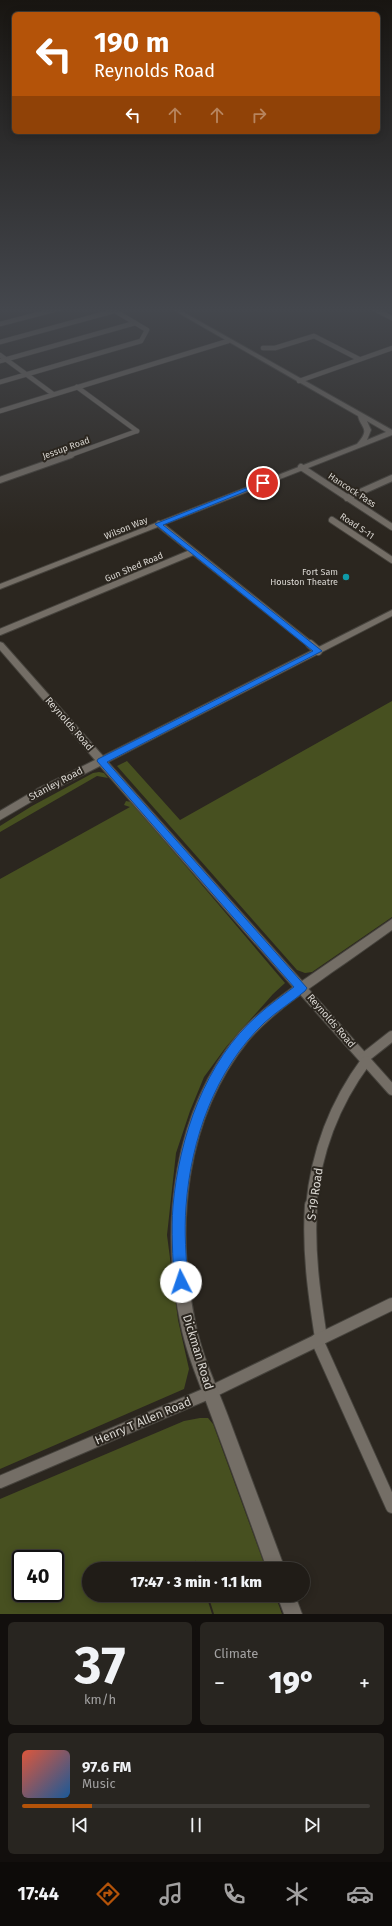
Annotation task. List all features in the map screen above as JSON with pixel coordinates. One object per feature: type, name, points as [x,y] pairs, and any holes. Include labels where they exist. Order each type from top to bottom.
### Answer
[{"type":"street","points":[[39,383],[53,394]]},
{"type":"street","points":[[0,411],[89,383]]},
{"type":"street","points":[[303,383],[392,432]]},
{"type":"street","name":"Jessup Road","points":[[0,480],[137,431],[77,387]]},
{"type":"street","points":[[346,407],[363,420],[368,430],[365,439],[357,446]]},
{"type":"street","name":"Wilson Way","points":[[0,587],[392,432]]},
{"type":"street","name":"Hancock Pass","points":[[301,467],[392,527]]},
{"type":"street","points":[[347,498],[392,478]]},
{"type":"street","name":"Road S-11","points":[[332,520],[392,560]]},
{"type":"street","points":[[159,524],[318,651]]},
{"type":"street","name":"Gun Shed Road","points":[[0,632],[193,552]]},
{"type":"street","name":"Stanley Road","points":[[0,816],[40,792],[392,613]]},
{"type":"street","name":"Reynolds Road","points":[[0,645],[392,1090]]},
{"type":"street","name":"Dickman Road","points":[[273,1562],[201,1367],[188,1323],[181,1282],[178,1244],[179,1207],[188,1153],[200,1112],[212,1085],[227,1060],[243,1038],[261,1019],[301,988],[392,924]]},
{"type":"street","name":"S-19 Road","points":[[392,1036],[365,1060],[331,1119],[318,1167],[310,1223],[312,1272],[319,1339],[392,1507]]},
{"type":"street","name":"Henry T Allen Road","points":[[0,1482],[210,1392],[392,1304]]},
{"type":"street","points":[[289,1602],[293,1614]]},
{"type":"green space","points":[[392,701],[392,917],[312,972],[305,973],[297,970],[117,766],[127,761],[180,820]]},
{"type":"green space","points":[[93,773],[104,773],[108,778],[97,776],[0,832],[0,826],[32,806]]},
{"type":"green space","points":[[126,801],[131,802],[135,806],[285,983],[273,994],[226,1047],[204,1077],[190,1111],[176,1153],[167,1235],[178,1320],[189,1369],[184,1389],[0,1469],[0,879],[130,807],[124,805]]},
{"type":"green space","points":[[208,1418],[213,1424],[263,1562],[196,1562],[195,1560],[195,1562],[82,1562],[82,1602],[208,1602],[212,1614],[0,1614],[0,1499],[184,1421]]},
{"type":"green space","points":[[210,1602],[278,1602],[282,1614],[214,1614]]},
{"type":"place","name":"Fort Sam Houston Theatre","points":[[346,577]]},
{"type":"route","points":[[181,1282],[178,1244],[179,1207],[184,1172],[191,1141],[200,1112],[212,1085],[227,1060],[243,1038],[261,1019],[301,988],[101,761],[318,651],[159,524],[263,483]]}]
